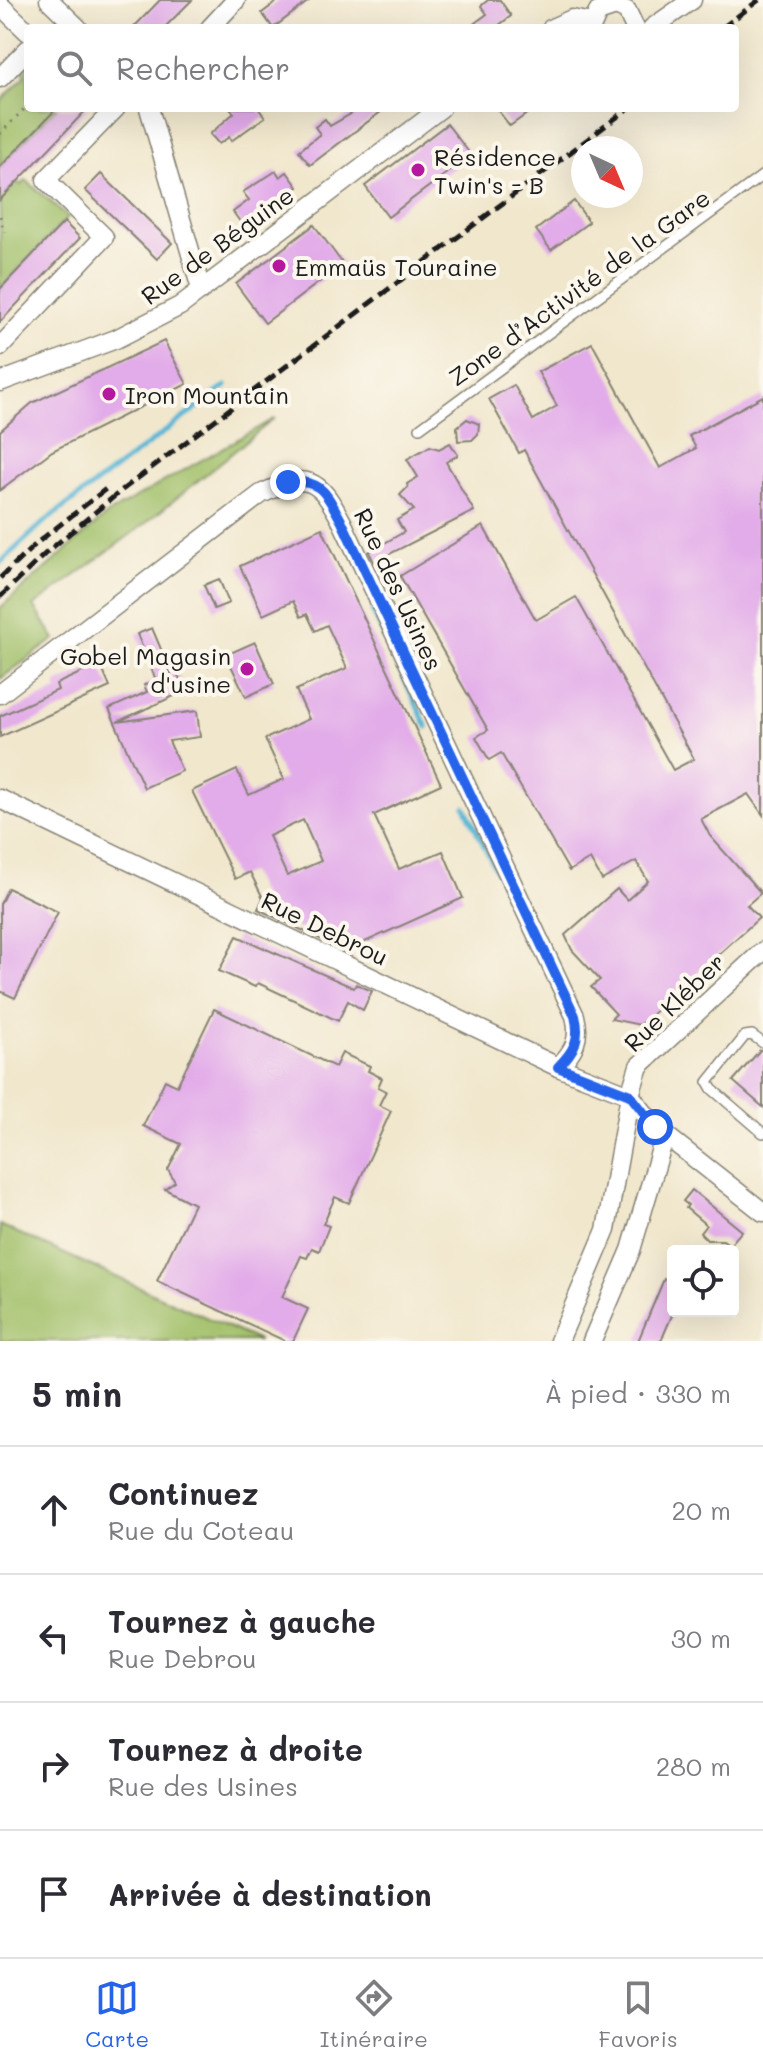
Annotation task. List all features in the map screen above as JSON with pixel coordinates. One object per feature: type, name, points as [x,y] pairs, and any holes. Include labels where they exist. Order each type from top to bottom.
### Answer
[{"type":"street","points":[[49,0],[74,24]]},
{"type":"street","points":[[214,24],[236,0]]},
{"type":"street","points":[[658,24],[692,0]]},
{"type":"street","points":[[592,24],[603,8],[627,4],[634,24]]},
{"type":"street","points":[[0,5],[24,28]]},
{"type":"street","points":[[561,24],[572,19],[588,24]]},
{"type":"street","points":[[0,78],[24,53]]},
{"type":"street","points":[[0,347],[104,237],[46,180],[112,112]]},
{"type":"street","points":[[150,112],[201,289]]},
{"type":"street","name":"Rue de Béguine","points":[[0,382],[144,327],[201,289],[436,112]]},
{"type":"street","name":"Rue des Usines","points":[[0,694],[261,494],[288,482],[307,480],[319,486],[342,522],[575,1016],[578,1035],[575,1046],[558,1067]]},
{"type":"street","name":"Rue Debrou","points":[[0,799],[558,1067],[630,1095]]},
{"type":"street","name":"Rue Kléber","points":[[559,1341],[606,1230],[635,1074],[644,1060],[763,951]]},
{"type":"street","points":[[630,1095],[647,1119],[665,1135],[763,1212]]},
{"type":"street","points":[[592,1341],[631,1250],[665,1135]]},
{"type":"lane","name":"Zone d’Activité de la Gare","points":[[420,428],[762,176]]},
{"type":"lane","points":[[763,1043],[752,1035],[745,1036],[708,1082],[712,1089],[763,1133]]},
{"type":"path","points":[[0,134],[24,109]]},
{"type":"path","points":[[0,216],[4,232]]},
{"type":"green space","points":[[24,77],[24,112],[53,112],[0,167],[0,102]]},
{"type":"green space","points":[[26,180],[68,217],[0,289],[0,192],[5,195],[17,182],[21,185]]},
{"type":"green space","points":[[275,418],[146,523],[34,606],[55,639],[0,679],[0,608],[109,513]]},
{"type":"green space","points":[[0,1225],[259,1341],[0,1341]]},
{"type":"building","points":[[160,0],[192,0],[168,24],[137,24]]},
{"type":"building","points":[[279,0],[310,0],[278,24],[270,24],[262,13]]},
{"type":"building","points":[[488,0],[500,0],[511,16],[500,24],[473,24],[487,14],[481,6]]},
{"type":"building","points":[[53,112],[84,112],[0,200],[0,167]]},
{"type":"building","points":[[261,112],[265,117],[231,141],[229,137],[219,144],[210,134],[234,113]]},
{"type":"building","points":[[354,112],[381,112],[310,165],[299,151],[320,134],[315,127],[325,119],[330,126]]},
{"type":"building","points":[[499,112],[529,112],[510,126]]},
{"type":"building","name":"Résidence Twin's - B","points":[[447,124],[471,155],[388,217],[365,186]]},
{"type":"building","points":[[276,171],[280,177],[287,172],[298,187],[244,227],[233,212],[249,200],[243,192]]},
{"type":"building","points":[[101,174],[172,243],[157,259],[85,190]]},
{"type":"building","points":[[571,203],[571,208],[579,208],[589,222],[551,250],[536,230]]},
{"type":"building","points":[[64,222],[80,238],[0,322],[0,289]]},
{"type":"building","points":[[314,225],[343,264],[265,323],[236,284]]},
{"type":"building","name":"Iron Mountain","points":[[164,341],[187,384],[52,451],[0,490],[0,431],[32,403]]},
{"type":"building","points":[[592,343],[660,468],[696,448],[689,436],[763,396],[763,815],[748,794],[701,819],[710,836],[761,893],[747,905],[759,918],[640,1025],[611,1019],[616,1014],[591,987],[600,980],[572,950],[565,935],[617,889],[627,900],[648,881],[636,861],[602,880],[590,859],[569,871],[501,753],[489,760],[476,737],[488,730],[400,576],[483,526],[536,620],[576,597],[673,770],[694,759],[524,450],[519,453],[489,399],[514,385],[533,420],[557,406],[538,372]]},
{"type":"building","points":[[467,419],[479,424],[478,434],[472,440],[458,441],[457,427]]},
{"type":"building","points":[[450,443],[458,455],[446,462],[474,511],[374,562],[369,552],[404,532],[397,520],[414,510],[400,495],[408,487],[407,484],[418,477],[407,459],[430,446],[439,449]]},
{"type":"building","points":[[322,528],[441,784],[374,815],[399,869],[443,851],[463,898],[345,951],[258,909],[263,898],[250,872],[235,879],[192,791],[237,770],[249,795],[284,779],[265,739],[309,719],[296,690],[347,668],[327,625],[315,631],[307,614],[301,617],[293,601],[263,615],[240,566]],"holes":[[[303,820],[321,861],[287,876],[269,836]]]},
{"type":"building","points":[[219,579],[229,603],[214,609],[204,585]]},
{"type":"building","points":[[152,628],[171,673],[176,671],[185,691],[117,722],[197,711],[200,737],[169,741],[182,771],[144,788],[109,709],[147,692],[144,685],[156,680],[137,634]]},
{"type":"building","points":[[255,642],[274,684],[246,697],[226,655]]},
{"type":"building","points":[[100,664],[110,687],[0,737],[0,716],[58,690],[56,684]]},
{"type":"building","points":[[8,888],[58,912],[15,998],[0,991],[0,904]]},
{"type":"building","points":[[237,936],[354,988],[356,984],[372,991],[363,1010],[348,1001],[338,1021],[258,983],[255,987],[219,971]]},
{"type":"building","points":[[214,1009],[335,1067],[342,1053],[370,1066],[368,1071],[382,1078],[378,1087],[386,1091],[379,1105],[391,1111],[349,1203],[335,1197],[323,1224],[329,1226],[319,1251],[312,1248],[307,1258],[301,1256],[282,1297],[308,1309],[293,1341],[285,1341],[157,1281],[194,1204],[165,1189],[175,1182],[168,1170],[181,1144],[143,1126],[165,1080],[177,1086]]},
{"type":"building","points":[[763,1050],[763,1107],[733,1081]]},
{"type":"building","points":[[692,1190],[742,1231],[730,1245],[723,1240],[707,1240],[700,1233],[706,1225],[686,1208],[688,1205],[683,1201]]},
{"type":"building","points":[[664,1279],[667,1281],[667,1317],[671,1317],[661,1341],[638,1341]]},
{"type":"waterway","points":[[0,563],[43,523],[226,386]]},
{"type":"waterway","points":[[372,611],[427,727]]},
{"type":"waterway","points":[[465,807],[520,920]]},
{"type":"railway","points":[[727,24],[759,0]]},
{"type":"railway","points":[[0,597],[47,552],[122,490],[624,112]]},
{"type":"railway","points":[[0,578],[38,542],[107,488]]},
{"type":"place","name":"Résidence Twin's - B","points":[[418,170]]},
{"type":"place","name":"Emmaüs Touraine","points":[[279,266]]},
{"type":"place","name":"Iron Mountain","points":[[109,394]]},
{"type":"place","name":"Gobel Magasin d'usine","points":[[247,669]]},
{"type":"route","points":[[288,482],[307,480],[319,486],[342,522],[575,1016],[578,1035],[575,1046],[558,1067],[630,1095],[655,1127]]}]
